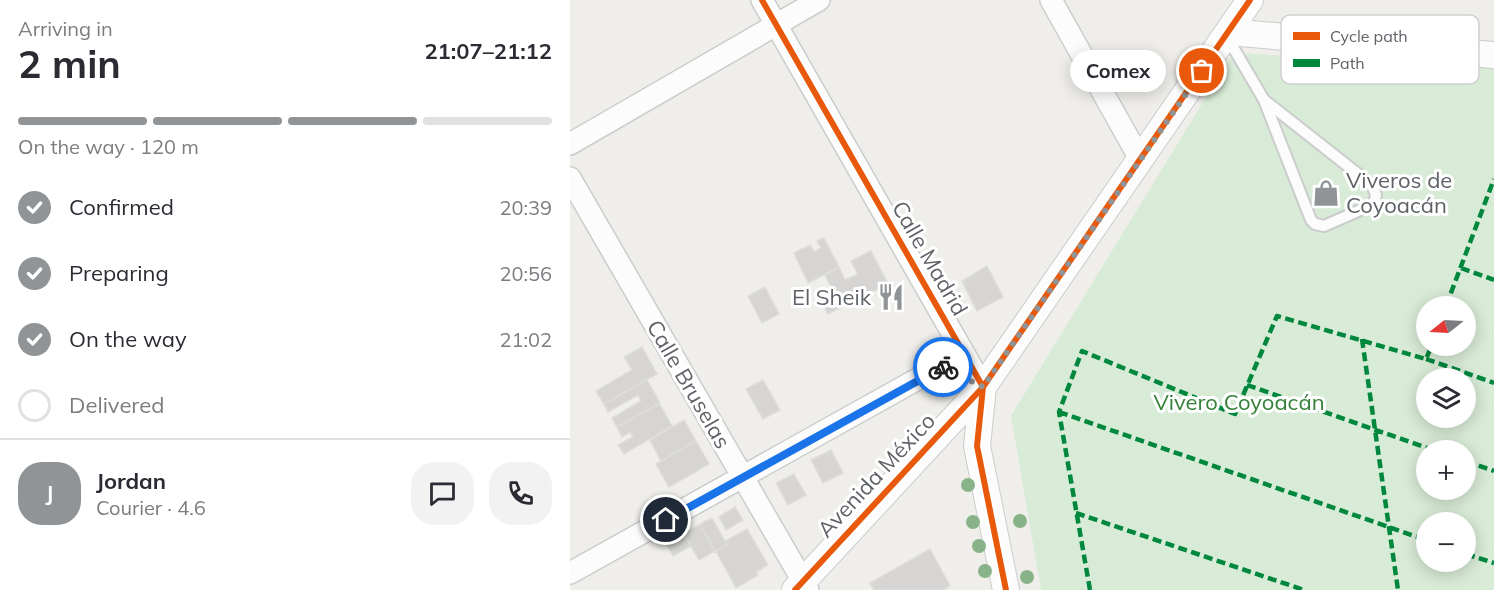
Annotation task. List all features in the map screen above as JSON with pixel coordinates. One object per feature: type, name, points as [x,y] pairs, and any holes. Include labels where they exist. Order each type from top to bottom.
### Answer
[{"type":"street","name":"Calle Madrid","points":[[762,0],[983,387]]},
{"type":"street","points":[[570,144],[819,0]]},
{"type":"street","points":[[1050,0],[1140,159]]},
{"type":"street","name":"Avenida México","points":[[802,587],[983,387],[1250,0]]},
{"type":"street","points":[[1227,34],[1281,38]]},
{"type":"street","points":[[1479,54],[1494,55]]},
{"type":"street","name":"Calle Bruselas","points":[[570,178],[743,477],[802,587]]},
{"type":"street","points":[[570,573],[941,366],[983,387],[977,446],[1006,590]]},
{"type":"lane","points":[[1227,34],[1264,100],[1311,220],[1324,226],[1374,204],[1376,195],[1372,185],[1264,100]]},
{"type":"green space","name":"Vivero Coyoacán","points":[[1233,53],[1281,56],[1281,84],[1479,84],[1479,66],[1494,67],[1494,590],[1041,590],[1011,416]]},
{"type":"building","points":[[824,238],[839,267],[808,283],[794,253],[810,245],[814,252],[821,248],[817,241]]},
{"type":"building","points":[[871,251],[888,284],[828,314],[818,293],[831,287],[825,275],[839,267],[845,280],[858,274],[851,261]]},
{"type":"building","points":[[987,266],[1003,297],[977,311],[962,281]]},
{"type":"building","points":[[765,287],[779,314],[762,323],[748,296]]},
{"type":"building","points":[[642,347],[657,374],[604,404],[596,391],[632,370],[624,357]]},
{"type":"building","points":[[647,380],[660,403],[617,427],[612,418],[641,401],[638,395],[608,412],[604,404]]},
{"type":"building","points":[[763,380],[780,410],[763,419],[746,389]]},
{"type":"building","points":[[659,403],[672,426],[624,454],[618,445],[633,437],[630,432],[622,437],[617,427]]},
{"type":"building","points":[[684,420],[696,441],[661,461],[650,440]]},
{"type":"building","points":[[696,441],[709,464],[669,487],[656,464]]},
{"type":"building","points":[[831,450],[843,473],[823,483],[811,460]]},
{"type":"building","points":[[794,474],[806,495],[788,505],[776,483]]},
{"type":"building","points":[[735,507],[743,520],[726,530],[719,517]]},
{"type":"building","points":[[712,518],[727,545],[715,552],[700,524]]},
{"type":"building","points":[[700,524],[715,551],[699,560],[684,534]]},
{"type":"building","points":[[747,529],[768,565],[756,572],[758,575],[736,588],[716,551],[727,545],[725,541]]},
{"type":"building","points":[[684,534],[691,546],[673,556],[666,544]]},
{"type":"building","points":[[930,549],[950,586],[943,590],[874,590],[870,583]]},
{"type":"marked path","points":[[1450,296],[1494,179]]},
{"type":"marked path","points":[[1461,268],[1494,280]]},
{"type":"marked path","points":[[1090,590],[1059,412],[1082,351],[1235,414],[1277,316],[1426,359],[1427,356]]},
{"type":"marked path","points":[[1362,339],[1398,590]]},
{"type":"marked path","points":[[1426,359],[1494,383]]},
{"type":"marked path","points":[[1247,385],[1416,444]]},
{"type":"marked path","points":[[1059,412],[1416,537]]},
{"type":"marked path","points":[[1476,465],[1494,471]]},
{"type":"marked path","points":[[1076,513],[1304,590]]},
{"type":"marked path","points":[[1476,557],[1494,563]]},
{"type":"cycle path","points":[[762,0],[983,387],[977,446],[1006,590]]},
{"type":"cycle path","points":[[795,590],[983,387],[1250,0]]},
{"type":"way so far","points":[[943,367],[983,387],[1202,71]]},
{"type":"place","name":"Comex","points":[[1202,71]]},
{"type":"place","name":"Viveros de Coyoacán","points":[[1326,193]]},
{"type":"place","name":"El Sheik","points":[[891,297]]},
{"type":"route","points":[[666,520],[941,366],[943,367]]}]
